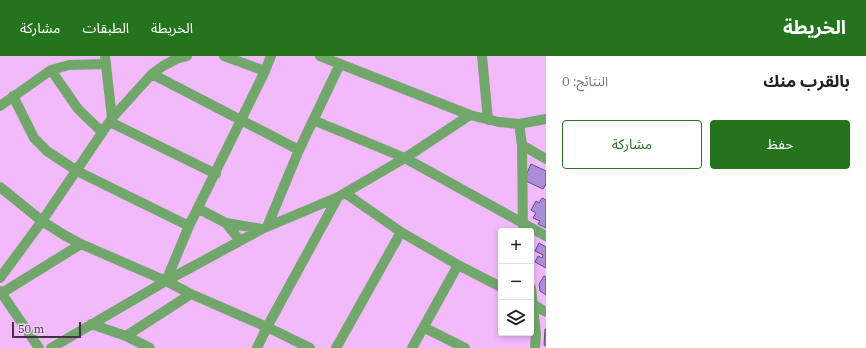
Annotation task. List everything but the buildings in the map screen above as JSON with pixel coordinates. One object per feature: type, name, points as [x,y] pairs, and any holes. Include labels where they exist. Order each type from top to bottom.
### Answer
[{"type":"street","points":[[0,278],[42,221],[111,120],[152,74],[176,59],[187,56]]},
{"type":"street","points":[[224,56],[265,71]]},
{"type":"street","points":[[166,282],[190,226],[271,56]]},
{"type":"street","points":[[320,56],[470,115],[488,120],[519,124],[546,119]]},
{"type":"street","points":[[482,56],[488,120]]},
{"type":"street","points":[[0,106],[51,70],[69,65],[105,60],[111,120]]},
{"type":"street","points":[[264,228],[340,64]]},
{"type":"street","points":[[51,70],[78,109],[102,132]]},
{"type":"street","points":[[152,74],[299,150]]},
{"type":"street","points":[[13,96],[34,138],[47,151],[77,171],[190,226]]},
{"type":"street","points":[[51,348],[264,228],[341,195],[406,158],[470,115]]},
{"type":"street","points":[[111,120],[216,174]]},
{"type":"street","points":[[314,120],[406,158],[523,227],[546,236]]},
{"type":"street","points":[[519,124],[522,145],[523,227]]},
{"type":"street","points":[[522,145],[546,159]]},
{"type":"street","points":[[0,187],[42,221],[81,244],[267,327],[310,348]]},
{"type":"street","points":[[341,195],[458,265],[498,285]]},
{"type":"street","points":[[257,348],[267,327],[341,195]]},
{"type":"street","points":[[199,209],[226,223],[264,228]]},
{"type":"street","points":[[226,223],[240,241]]},
{"type":"street","points":[[336,348],[401,232]]},
{"type":"street","points":[[39,348],[1,292],[81,244]]},
{"type":"street","points":[[412,348],[425,328],[458,265]]},
{"type":"street","points":[[126,336],[191,294]]},
{"type":"street","points":[[534,304],[546,312]]},
{"type":"street","points":[[534,318],[536,334],[535,348]]},
{"type":"street","points":[[92,324],[126,336],[150,348]]},
{"type":"street","points":[[425,328],[465,348]]}]
